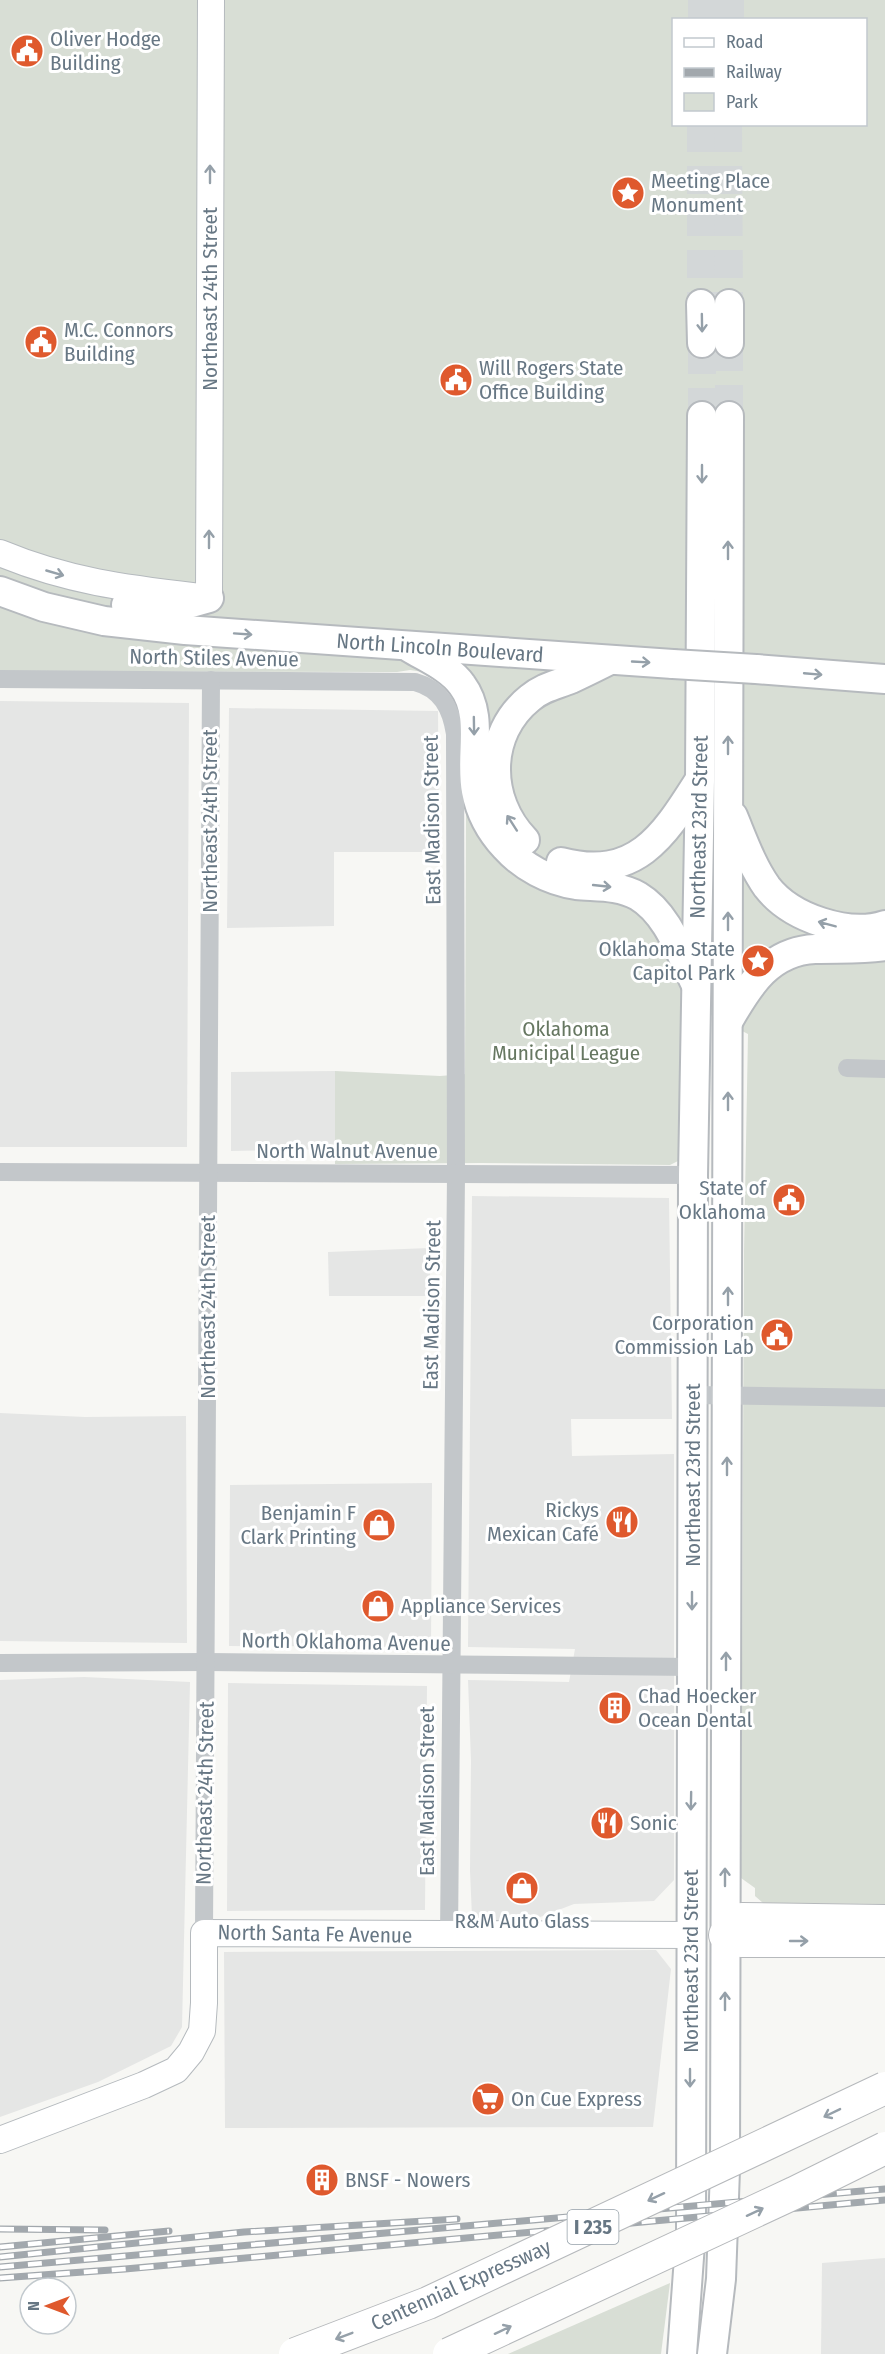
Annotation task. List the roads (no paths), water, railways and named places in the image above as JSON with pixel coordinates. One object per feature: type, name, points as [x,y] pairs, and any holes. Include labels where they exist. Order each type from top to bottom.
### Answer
[{"type":"highway","points":[[885,1921],[742,1919],[725,1935],[741,1941],[885,1941]]},
{"type":"highway","name":"Centennial Expressway","points":[[295,2354],[428,2303],[885,2088]]},
{"type":"highway","name":"I 235","points":[[449,2354],[885,2148]]},
{"type":"main road","points":[[715,304],[715,343]]},
{"type":"main road","name":"Northeast 23rd Street","points":[[682,2354],[691,2230],[693,1175],[700,779],[715,416],[728,803],[728,1397],[724,2181],[721,2278],[712,2354]]},
{"type":"main road","points":[[0,589],[46,589],[92,600],[144,608],[177,608],[209,597]]},
{"type":"main road","name":"North Lincoln Boulevard","points":[[0,589],[44,607],[104,621],[185,630],[756,669],[880,681]]},
{"type":"main road","points":[[406,645],[453,674],[470,698],[474,722],[476,790],[481,810],[505,848],[540,874],[559,881],[619,888],[638,897],[654,910],[664,923],[697,987]]},
{"type":"main road","points":[[610,660],[569,680],[543,688],[511,717],[500,742],[496,776],[503,809],[515,829],[533,847],[557,861],[597,866],[622,861],[642,852],[661,836],[700,779]]},
{"type":"main road","points":[[728,803],[755,867],[768,889],[787,905],[812,920],[838,927],[859,928],[885,925]]},
{"type":"main road","points":[[728,1022],[747,989],[758,976],[781,958],[812,949],[866,949],[885,946]]},
{"type":"main road","name":"North Santa Fe Avenue","points":[[690,1935],[725,1935]]},
{"type":"street","name":"Northeast 24th Street","points":[[209,597],[211,0]]},
{"type":"street","points":[[0,553],[79,580],[108,586],[209,597]]},
{"type":"street","name":"North Stiles Avenue","points":[[0,679],[415,682],[426,685]]},
{"type":"street","name":"Northeast 24th Street","points":[[204,1933],[211,680]]},
{"type":"street","name":"East Madison Street","points":[[426,685],[446,704],[455,734],[456,1174],[449,1936]]},
{"type":"street","points":[[847,1068],[885,1069]]},
{"type":"street","name":"North Walnut Avenue","points":[[0,1172],[693,1175]]},
{"type":"street","points":[[693,1395],[885,1398]]},
{"type":"street","name":"North Oklahoma Avenue","points":[[0,1663],[207,1662],[692,1667]]},
{"type":"street","name":"North Santa Fe Avenue","points":[[0,2140],[144,2085],[176,2070],[191,2052],[202,2031],[204,1933],[449,1936],[690,1935]]},
{"type":"tunnel","points":[[702,0],[702,18]]},
{"type":"tunnel","points":[[730,0],[730,18]]},
{"type":"tunnel","points":[[701,126],[701,304]]},
{"type":"tunnel","points":[[728,126],[729,304]]},
{"type":"tunnel","points":[[702,343],[702,416]]},
{"type":"tunnel","points":[[729,343],[729,416]]},
{"type":"railway","points":[[0,2267],[885,2189]]},
{"type":"railway","points":[[0,2278],[125,2269],[885,2200]]},
{"type":"railway","points":[[0,2257],[244,2232],[457,2219]]},
{"type":"railway","points":[[0,2229],[105,2230]]},
{"type":"railway","points":[[0,2247],[169,2231]]},
{"type":"place","name":"Oliver Hodge Building","points":[[27,51]]},
{"type":"place","name":"Meeting Place Monument","points":[[628,193]]},
{"type":"place","name":"M.C. Connors Building","points":[[41,342]]},
{"type":"place","name":"Will Rogers State Office Building","points":[[456,380]]},
{"type":"place","name":"Oklahoma State Capitol Park","points":[[758,961]]},
{"type":"place","name":"State of Oklahoma","points":[[789,1200]]},
{"type":"place","name":"Corporation Commission Lab","points":[[777,1335]]},
{"type":"place","name":"Rickys Mexican Café","points":[[622,1522]]},
{"type":"place","name":"Benjamin F Clark Printing","points":[[379,1525]]},
{"type":"place","name":"Appliance Services","points":[[378,1606]]},
{"type":"place","name":"Chad Hoecker Ocean Dental","points":[[615,1708]]},
{"type":"place","name":"Sonic","points":[[607,1823]]},
{"type":"place","name":"R&M Auto Glass","points":[[522,1888]]},
{"type":"place","name":"On Cue Express","points":[[488,2099]]},
{"type":"place","name":"BNSF - Nowers","points":[[322,2180]]},
{"type":"park label","name":"Oklahoma Municipal League","points":[[566,1041]]}]
